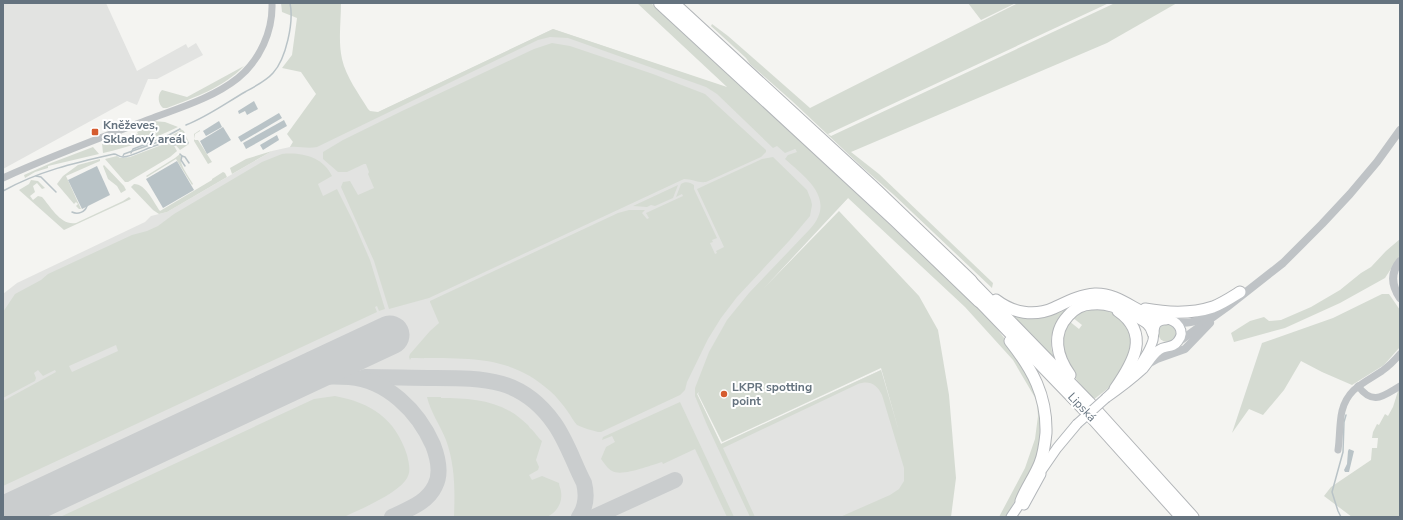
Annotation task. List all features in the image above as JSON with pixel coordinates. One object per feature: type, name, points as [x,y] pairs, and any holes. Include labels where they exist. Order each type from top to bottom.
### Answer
[{"type":"highway","points":[[660,3],[895,220],[979,301],[1027,365],[1040,388],[1044,403],[1046,425],[1043,456],[1021,501]]},
{"type":"highway","points":[[673,3],[888,201],[971,281],[1000,302],[1022,312],[1045,312],[1079,298],[1094,294],[1112,296],[1152,317],[1170,320]]},
{"type":"highway","name":"Lipská","points":[[971,281],[1089,402],[1192,517]]},
{"type":"highway","points":[[1126,303],[1158,311],[1197,310],[1217,305],[1240,292]]},
{"type":"highway","name":"Lipská","points":[[979,301],[1087,413],[1181,517]]},
{"type":"highway","points":[[1089,402],[1063,364],[1058,349],[1058,336],[1062,323],[1074,310],[1088,304],[1103,304],[1123,310],[1149,324],[1153,335]]},
{"type":"highway","points":[[1103,304],[1115,309],[1123,315],[1131,325],[1136,337],[1133,361],[1129,370],[1115,389]]},
{"type":"main road","points":[[1011,517],[1056,448],[1077,424],[1140,365],[1150,347],[1153,328],[1157,323],[1170,320],[1179,325],[1181,334],[1175,345],[1159,349],[1146,366],[1127,383],[1106,398]]},
{"type":"main road","points":[[1153,335],[1157,343],[1165,347]]},
{"type":"main road","points":[[1016,517],[1038,482],[1045,466]]},
{"type":"street","points":[[3,178],[45,159],[190,104],[228,85],[246,70],[260,52],[270,27],[272,3]]},
{"type":"street","points":[[1175,345],[1227,307],[1283,262],[1350,194],[1377,162],[1400,130]]},
{"type":"street","points":[[1170,320],[1186,324],[1200,319],[1218,309],[1295,250]]},
{"type":"street","points":[[1400,261],[1393,274],[1393,284],[1400,298]]},
{"type":"street","points":[[1146,366],[1157,359],[1188,347],[1227,307]]},
{"type":"street","points":[[1338,450],[1341,416],[1344,405],[1351,392],[1388,366],[1400,354]]},
{"type":"street","points":[[1358,386],[1366,396],[1376,398],[1381,397],[1400,386]]},
{"type":"shaded area","points":[[3,3],[106,3],[137,71],[186,44],[188,48],[196,43],[203,55],[157,79],[148,79],[137,105],[127,101],[3,169]]},
{"type":"shaded area","points":[[281,3],[341,3],[340,38],[342,59],[350,79],[370,111],[378,112],[553,29],[727,87],[637,3],[651,3],[969,298],[991,321],[1022,361],[1040,400],[1042,435],[1035,464],[1006,517],[999,517],[1025,468],[1035,439],[1038,416],[1037,401],[1013,360],[965,307],[848,198],[763,289],[839,211],[919,296],[938,330],[949,395],[956,478],[951,517],[840,517],[890,495],[899,489],[904,481],[904,468],[882,395],[878,388],[866,382],[858,384],[723,448],[755,517],[750,517],[707,425],[695,396],[695,388],[709,352],[727,320],[749,293],[810,229],[818,218],[820,208],[816,190],[802,174],[785,159],[788,155],[797,152],[795,149],[785,153],[777,146],[773,148],[717,94],[706,87],[568,38],[550,37],[538,40],[317,147],[290,147],[293,142],[287,134],[316,94],[301,72],[282,68],[292,55],[297,18],[282,12]],"holes":[[[881,368],[899,432],[881,370],[721,444],[697,394],[699,392],[698,394],[722,442]]]},
{"type":"shaded area","points":[[968,3],[1016,3],[981,20]]},
{"type":"shaded area","points":[[1018,3],[1109,3],[828,134],[831,136],[1115,3],[1177,3],[1107,43],[851,152],[879,174],[993,283],[992,288],[711,26],[712,24],[728,36],[810,108]]},
{"type":"shaded area","points":[[553,29],[728,88],[848,198],[724,331],[697,394],[721,444],[881,370],[916,492],[852,517],[3,517],[3,294],[17,283],[145,222],[151,216],[167,212],[272,151],[290,147],[293,142],[311,144]]},
{"type":"shaded area","points":[[552,43],[570,46],[653,74],[705,94],[766,150],[766,152],[761,157],[706,182],[684,179],[429,298],[389,309],[374,261],[341,187],[343,182],[350,181],[358,195],[374,188],[368,174],[369,172],[366,164],[347,172],[338,172],[323,159],[323,152],[343,140],[402,111],[534,49]]},
{"type":"shaded area","points":[[244,66],[236,74],[218,86],[198,96],[167,108],[163,108],[160,104],[159,97],[162,90],[187,97]]},
{"type":"shaded area","points":[[254,101],[258,109],[247,115],[245,111],[239,114],[238,111]]},
{"type":"shaded area","points":[[279,113],[282,118],[241,142],[238,137]]},
{"type":"shaded area","points":[[284,120],[287,126],[246,149],[243,143]]},
{"type":"shaded area","points":[[153,121],[165,122],[178,127],[141,142],[103,153],[102,143],[121,136],[122,140],[138,134],[137,132],[153,124]]},
{"type":"shaded area","points":[[219,121],[222,127],[206,136],[203,131]]},
{"type":"shaded area","points":[[223,127],[231,140],[207,154],[200,141]]},
{"type":"shaded area","points":[[179,128],[184,131],[189,144],[188,142],[183,142],[170,137],[167,138],[180,131]]},
{"type":"shaded area","points":[[277,135],[279,140],[263,150],[260,145]]},
{"type":"shaded area","points":[[172,139],[183,145],[189,144],[180,150],[173,142],[165,141]]},
{"type":"shaded area","points":[[194,139],[198,140],[212,162],[208,164]]},
{"type":"shaded area","points":[[167,143],[173,144],[177,151],[170,157],[128,182],[125,182],[105,159],[117,156],[120,158],[130,157]]},
{"type":"shaded area","points":[[93,147],[99,154],[48,166],[48,168],[35,172],[25,178],[24,175]]},
{"type":"shaded area","points":[[272,151],[232,174],[230,168],[246,159]]},
{"type":"shaded area","points":[[180,154],[181,163],[193,184],[192,185],[176,159],[147,177],[146,176],[175,158]]},
{"type":"shaded area","points":[[282,154],[297,154],[311,157],[323,164],[332,176],[318,184],[323,196],[337,189],[370,260],[385,309],[379,311],[377,306],[375,307],[377,312],[3,486],[3,401],[56,372],[55,370],[43,376],[38,370],[34,373],[36,378],[35,381],[3,398],[3,312],[15,294],[41,280],[48,274],[132,235],[158,226],[174,214],[262,162]],"holes":[[[116,345],[118,351],[72,372],[69,366]]]},
{"type":"shaded area","points":[[773,157],[807,190],[812,205],[810,216],[737,297],[721,318],[708,339],[687,382],[685,390],[680,395],[601,432],[598,432],[577,425],[553,393],[534,379],[518,370],[501,364],[467,359],[411,358],[410,360],[410,354],[439,323],[430,301],[618,213],[629,210],[645,210],[642,213],[647,219],[649,218],[646,213],[683,196],[682,194],[676,197],[681,184],[684,182],[694,185],[694,189],[717,238],[712,240],[713,242],[710,243],[715,254],[717,253],[716,251],[724,247],[697,189],[762,159]]},
{"type":"shaded area","points":[[100,159],[100,161],[66,176],[81,209],[79,209],[76,206],[78,204],[76,202],[74,204],[57,184],[63,176],[78,165]]},
{"type":"shaded area","points":[[177,161],[194,190],[163,208],[146,179]]},
{"type":"shaded area","points":[[104,165],[126,190],[121,193],[117,186],[108,179],[103,166]]},
{"type":"shaded area","points":[[97,166],[110,195],[82,209],[68,180]]},
{"type":"shaded area","points":[[223,172],[227,177],[167,212],[159,214],[153,210],[131,187],[134,184],[146,190],[160,211]]},
{"type":"shaded area","points":[[31,180],[38,181],[45,188],[42,189],[37,183],[33,186],[35,192],[30,196],[33,200],[38,196],[42,197],[61,219],[71,223],[76,223],[129,197],[131,199],[64,230],[19,190],[29,184]]},
{"type":"shaded area","points":[[678,185],[673,198],[655,206],[633,206]]},
{"type":"shaded area","points":[[1400,239],[1400,255],[1385,278],[1340,303],[1285,328],[1234,342],[1231,333],[1250,321],[1264,317],[1269,321],[1281,320],[1311,307],[1340,290],[1371,267]]},
{"type":"shaded area","points":[[1382,294],[1389,294],[1400,310],[1400,347],[1384,365],[1352,385],[1301,361],[1284,390],[1263,415],[1249,409],[1232,433],[1262,343],[1333,318]]},
{"type":"shaded area","points":[[1076,302],[1059,319],[1052,333],[1051,349],[1053,358],[1013,316],[1014,314]]},
{"type":"shaded area","points":[[1092,309],[1106,310],[1116,314],[1128,326],[1132,337],[1131,356],[1111,386],[1093,400],[1068,369],[1060,340],[1069,321],[1079,329],[1082,325],[1072,317],[1081,312]]},
{"type":"shaded area","points":[[1163,324],[1171,324],[1176,329],[1174,340],[1171,342],[1163,342],[1158,337],[1158,329]]},
{"type":"shaded area","points":[[1400,390],[1400,517],[1352,517],[1324,496],[1331,487],[1371,460],[1372,448],[1377,448],[1378,438],[1372,438],[1373,432],[1385,414],[1388,416],[1393,407],[1398,391]]},
{"type":"shaded area","points":[[335,396],[360,403],[380,414],[396,431],[402,442],[409,462],[409,475],[400,486],[377,501],[344,517],[60,517],[314,399]]},
{"type":"shaded area","points":[[427,397],[483,401],[503,408],[526,423],[542,441],[536,460],[539,467],[538,470],[529,475],[532,480],[542,476],[559,483],[561,500],[556,510],[547,517],[454,517],[453,468],[449,449]]},
{"type":"shaded area","points":[[680,402],[734,517],[727,517],[695,449],[663,464],[662,462],[622,473],[612,471],[601,459],[606,447],[615,442],[612,436],[602,440],[603,437]]},
{"type":"shaded area","points":[[1349,449],[1354,451],[1349,472],[1345,472],[1344,470],[1347,464]]},
{"type":"waterway","points":[[186,125],[209,114],[256,86],[273,73],[282,59],[288,40],[291,20],[290,3]]},
{"type":"waterway","points":[[131,153],[133,149],[167,136],[180,129]]},
{"type":"waterway","points":[[123,156],[124,154],[169,138],[183,143],[188,143]]},
{"type":"waterway","points":[[3,191],[30,178],[71,164],[114,154],[122,157],[129,156],[164,143],[175,145]]},
{"type":"waterway","points":[[180,154],[185,157],[189,163]]},
{"type":"waterway","points":[[182,156],[181,160],[185,166]]},
{"type":"waterway","points":[[36,176],[41,177],[56,192]]},
{"type":"waterway","points":[[72,212],[81,212],[85,210],[87,206]]},
{"type":"waterway","points":[[1341,517],[1332,492],[1343,452],[1344,422],[1346,415]]},
{"type":"taxiway","points":[[242,405],[291,383],[317,377],[349,377],[363,379],[376,384],[400,399],[410,409],[427,432],[435,450],[439,471],[435,486],[427,497],[416,505],[392,517]]},
{"type":"taxiway","points":[[365,377],[486,380],[515,389],[529,397],[542,408],[559,430],[584,483],[585,501],[579,517]]},
{"type":"taxiway","points":[[594,517],[675,480]]},
{"type":"runway","points":[[3,516],[390,335]]},
{"type":"place","name":"Kněževes, Skladový areál","points":[[95,132]]},
{"type":"place","name":"LKPR spotting point","points":[[724,394]]}]
